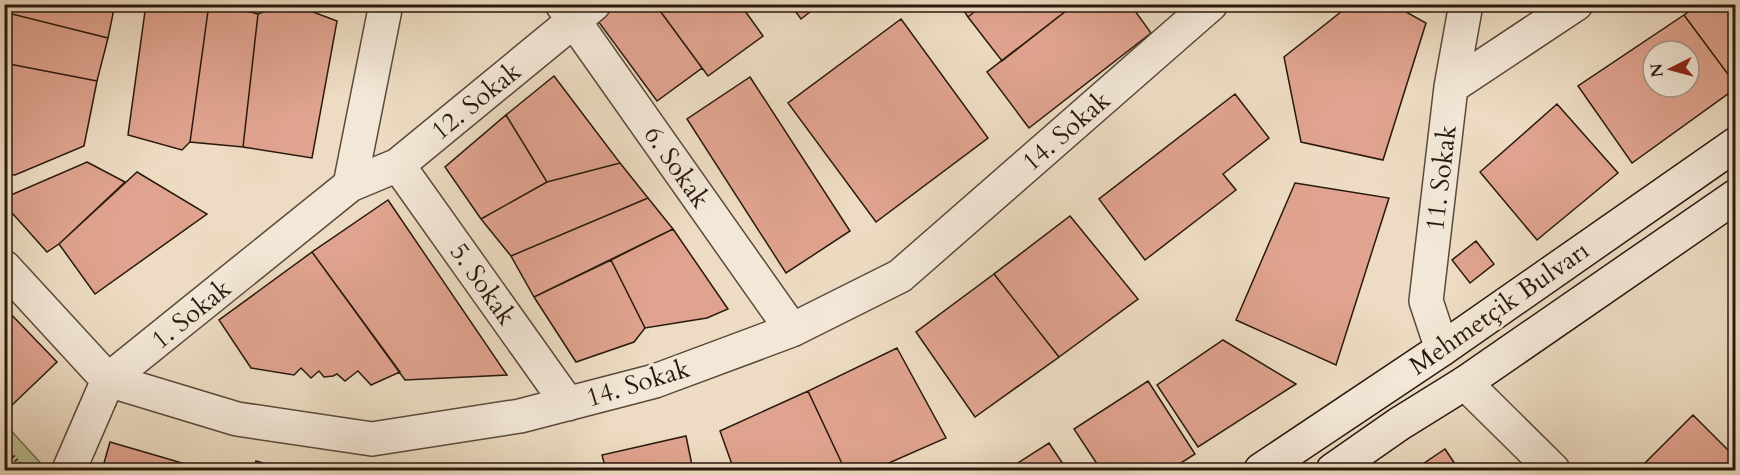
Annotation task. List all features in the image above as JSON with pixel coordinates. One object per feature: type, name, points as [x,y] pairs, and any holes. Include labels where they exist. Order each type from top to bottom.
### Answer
[{"type":"street","points":[[350,185],[386,4]]},
{"type":"street","name":"11. Sokak","points":[[1466,4],[1451,87],[1426,301],[1442,349],[1466,383],[1553,471]]},
{"type":"street","points":[[1451,87],[1576,4]]},
{"type":"street","name":"12. Sokak","points":[[350,185],[398,165],[577,10]]},
{"type":"street","name":"6. Sokak","points":[[577,10],[792,330]]},
{"type":"street","name":"14. Sokak","points":[[108,380],[237,418],[372,439],[520,416],[655,381],[792,330],[900,276],[1192,10]]},
{"type":"street","name":"Mehmetçik Bulvarı","points":[[1261,471],[1442,349],[1736,144]]},
{"type":"street","name":"5. Sokak","points":[[398,165],[568,404]]},
{"type":"street","name":"1. Sokak","points":[[69,471],[108,380],[350,185]]},
{"type":"street","name":"Mehmetçik Bulvarı","points":[[1333,471],[1399,424],[1466,383],[1736,196]]},
{"type":"street","points":[[4,267],[108,380]]},
{"type":"path","points":[[4,446],[25,471]]},
{"type":"green space","points":[[4,423],[47,470],[5,470]]},
{"type":"building","points":[[4,4],[115,4],[108,38],[4,12]]},
{"type":"building","points":[[146,4],[209,4],[190,142],[182,150],[128,135]]},
{"type":"building","points":[[209,4],[220,4],[258,14],[243,147],[190,142]]},
{"type":"building","points":[[283,4],[292,4],[337,21],[312,158],[243,147],[258,14]]},
{"type":"building","points":[[612,4],[655,4],[702,68],[657,101],[595,17]]},
{"type":"building","points":[[655,4],[740,4],[763,36],[708,76]]},
{"type":"building","points":[[790,4],[820,4],[801,19]]},
{"type":"building","points":[[959,4],[984,4],[968,17]]},
{"type":"building","points":[[984,4],[1075,4],[1002,61],[968,17]]},
{"type":"building","points":[[1075,4],[1130,4],[1151,33],[1029,128],[987,72]]},
{"type":"building","points":[[1351,4],[1392,4],[1426,23],[1383,160],[1301,142],[1284,57]]},
{"type":"building","points":[[1700,4],[1736,4],[1736,85],[1684,15]]},
{"type":"building","points":[[4,12],[108,38],[97,81],[4,63]]},
{"type":"building","points":[[1684,15],[1736,88],[1632,163],[1578,86],[1641,44],[1641,99],[1701,99],[1701,39],[1648,39]]},
{"type":"building","points":[[901,19],[988,138],[876,222],[788,103]]},
{"type":"building","points":[[4,63],[97,81],[84,146],[15,175],[4,174]]},
{"type":"building","points":[[554,76],[620,163],[547,182],[506,115]]},
{"type":"building","points":[[750,77],[850,231],[786,273],[687,119]]},
{"type":"building","points":[[1235,94],[1269,138],[1223,174],[1236,190],[1145,260],[1099,199]]},
{"type":"building","points":[[1557,104],[1618,173],[1537,240],[1480,172]]},
{"type":"building","points":[[506,115],[547,182],[481,219],[445,167]]},
{"type":"building","points":[[87,162],[125,182],[59,244],[47,252],[4,204],[4,198]]},
{"type":"building","points":[[620,163],[648,198],[511,256],[481,219],[547,182]]},
{"type":"building","points":[[137,172],[207,214],[95,294],[59,244]]},
{"type":"building","points":[[1295,183],[1389,198],[1336,365],[1236,320]]},
{"type":"building","points":[[648,198],[673,229],[534,297],[511,256]]},
{"type":"building","points":[[388,200],[507,375],[405,380],[312,252]]},
{"type":"building","points":[[1070,216],[1138,299],[1059,357],[994,274]]},
{"type":"building","points":[[673,229],[728,309],[707,318],[645,328],[611,260]]},
{"type":"building","points":[[1476,241],[1494,264],[1470,283],[1452,260]]},
{"type":"building","points":[[312,252],[400,372],[371,385],[358,371],[345,381],[337,374],[324,377],[319,371],[311,378],[301,368],[294,375],[251,368],[219,320]]},
{"type":"building","points":[[611,260],[645,328],[634,342],[576,362],[534,297]]},
{"type":"building","points":[[994,274],[1059,357],[975,417],[916,332]]},
{"type":"building","points":[[4,307],[57,362],[10,407],[4,401]]},
{"type":"building","points":[[1223,340],[1296,384],[1198,447],[1157,385]]},
{"type":"building","points":[[897,348],[946,438],[873,470],[845,470],[808,391]]},
{"type":"building","points":[[1148,381],[1195,454],[1170,470],[1101,470],[1074,429]]},
{"type":"building","points":[[808,391],[845,470],[734,470],[720,431]]},
{"type":"building","points":[[1693,415],[1736,458],[1736,470],[1638,470]]},
{"type":"building","points":[[686,436],[693,470],[606,470],[602,455]]},
{"type":"building","points":[[110,442],[206,470],[102,470]]},
{"type":"building","points":[[1049,443],[1067,470],[1007,470]]},
{"type":"building","points":[[1445,449],[1459,470],[1414,470]]},
{"type":"building","points":[[256,461],[287,470],[253,470]]}]
